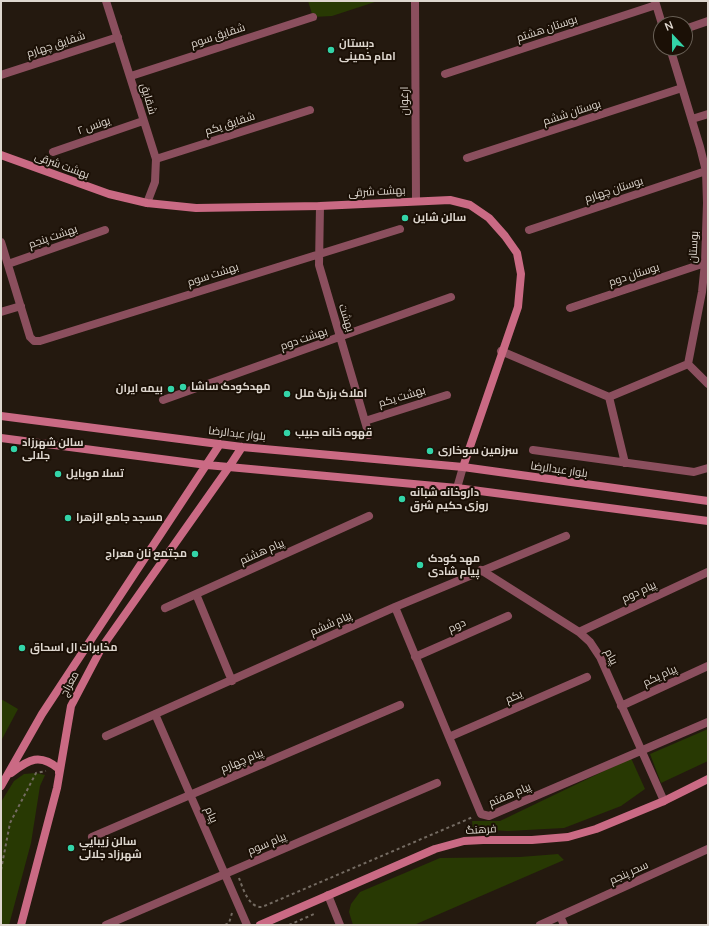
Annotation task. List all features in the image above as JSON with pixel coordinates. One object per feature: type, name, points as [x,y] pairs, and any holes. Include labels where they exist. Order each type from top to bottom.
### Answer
[{"type":"main road","name":"بهشت شرقی","points":[[1,155],[109,194],[147,203],[196,208],[320,206],[450,200],[470,205],[489,218],[505,236],[517,253],[521,274],[518,307],[501,351],[463,467]]},
{"type":"main road","name":"بلوار عبدالرضا","points":[[1,416],[242,447],[463,467],[708,501]]},
{"type":"main road","points":[[1,438],[229,467],[457,488],[708,521]]},
{"type":"main road","name":"معراج","points":[[1,786],[42,714],[220,444]]},
{"type":"main road","name":"معراج","points":[[21,925],[57,788],[71,706],[102,647],[242,447]]},
{"type":"main road","points":[[7,776],[24,762],[38,758],[50,761],[59,769],[57,788]]},
{"type":"main road","name":"فرهنگ","points":[[260,925],[435,849],[464,842],[483,840],[532,840],[568,837],[596,829],[664,801],[708,779]]},
{"type":"street","name":"شقایق","points":[[106,1],[156,159],[155,182],[147,203]]},
{"type":"street","name":"ارغوان","points":[[414,2],[416,201]]},
{"type":"street","points":[[656,3],[660,16]]},
{"type":"street","name":"بوستان هشتم","points":[[445,74],[656,3]]},
{"type":"street","name":"شقایق سوم","points":[[130,76],[313,17]]},
{"type":"street","points":[[693,27],[708,22]]},
{"type":"street","name":"شقایق چهارم","points":[[1,75],[118,37]]},
{"type":"street","name":"بوستان","points":[[672,56],[706,171],[707,203],[705,291],[688,364]]},
{"type":"street","name":"بوستان ششم","points":[[468,158],[682,88]]},
{"type":"street","name":"شقایق یکم","points":[[156,159],[310,110]]},
{"type":"street","points":[[692,119],[708,114]]},
{"type":"street","name":"یونس ۲","points":[[53,152],[143,121]]},
{"type":"street","name":"بوستان چهارم","points":[[529,230],[706,171]]},
{"type":"street","name":"بهشت","points":[[320,206],[318,253],[319,265],[368,435]]},
{"type":"street","name":"بهشت سوم","points":[[21,306],[30,337],[34,341],[40,341],[318,253],[400,229]]},
{"type":"street","name":"بهشت پنجم","points":[[8,264],[105,230]]},
{"type":"street","points":[[1,242],[21,306],[1,312]]},
{"type":"street","name":"بوستان دوم","points":[[570,308],[705,264]]},
{"type":"street","name":"بهشت دوم","points":[[163,400],[340,338],[451,297]]},
{"type":"street","points":[[501,351],[608,397],[688,364],[708,384]]},
{"type":"street","name":"بهشت یکم","points":[[365,421],[447,395]]},
{"type":"street","points":[[608,397],[625,464]]},
{"type":"street","points":[[533,450],[625,464],[694,472],[708,468]]},
{"type":"street","points":[[457,488],[463,467]]},
{"type":"street","name":"پیام هشتم","points":[[165,608],[369,516]]},
{"type":"street","name":"پیام ششم","points":[[106,736],[482,570],[566,536]]},
{"type":"street","name":"پیام","points":[[482,570],[579,632],[590,642],[600,657],[664,801]]},
{"type":"street","name":"پیام دوم","points":[[579,632],[708,572]]},
{"type":"street","points":[[196,594],[232,681]]},
{"type":"street","name":"پیام هفتم","points":[[395,608],[481,814],[489,816],[708,722]]},
{"type":"street","name":"دوم","points":[[415,657],[508,616]]},
{"type":"street","name":"پیام یکم","points":[[621,706],[708,666]]},
{"type":"street","name":"یکم","points":[[450,737],[587,677]]},
{"type":"street","name":"پیام چهارم","points":[[92,837],[400,706]]},
{"type":"street","name":"پیام","points":[[155,714],[247,925]]},
{"type":"street","name":"پیام سوم","points":[[106,925],[437,783]]},
{"type":"street","name":"سحر پنجم","points":[[540,925],[708,849]]},
{"type":"street","points":[[328,895],[340,925]]},
{"type":"street","points":[[560,916],[564,925]]},
{"type":"path","points":[[1,870],[10,823],[36,773],[59,769]]},
{"type":"path","points":[[235,869],[248,899],[257,908],[262,907],[481,814]]},
{"type":"path","points":[[289,925],[314,914]]},
{"type":"green space","points":[[308,1],[378,1],[332,16],[313,17]]},
{"type":"green space","points":[[1,699],[18,709],[1,741]]},
{"type":"green space","points":[[708,729],[708,761],[661,783],[650,754]]},
{"type":"green space","points":[[631,758],[645,789],[621,806],[564,828],[508,831],[473,829],[472,821],[500,821]]},
{"type":"green space","points":[[36,773],[45,775],[40,786],[31,843],[9,925],[1,925],[1,802],[14,781],[24,774]]},
{"type":"green space","points":[[558,854],[564,860],[414,925],[353,925],[349,912],[351,904],[360,892],[440,858],[520,857]]},
{"type":"place","name":"دبستان امام خمینی","points":[[331,50]]},
{"type":"place","name":"سالن شاین","points":[[405,218]]},
{"type":"place","name":"مهدکودک ساشا","points":[[183,387]]},
{"type":"place","name":"بیمه ایران","points":[[171,389]]},
{"type":"place","name":"املاک بزرگ ملل","points":[[287,394]]},
{"type":"place","name":"قهوه خانه حبیب","points":[[287,433]]},
{"type":"place","name":"سالن شهرزاد جلالی","points":[[14,449]]},
{"type":"place","name":"سرزمین سوخاری","points":[[430,451]]},
{"type":"place","name":"تسلا موبایل","points":[[58,474]]},
{"type":"place","name":"داروخانه شبانه روزی حکیم شرق","points":[[402,499]]},
{"type":"place","name":"مسجد جامع الزهرا","points":[[68,518]]},
{"type":"place","name":"مجتمع نان معراج","points":[[195,554]]},
{"type":"place","name":"مهد کودک پیام شادی","points":[[420,565]]},
{"type":"place","name":"مخابرات ال اسحاق","points":[[22,648]]},
{"type":"place","name":"سالن زيبايي شهرزاد جلالى","points":[[71,848]]}]
